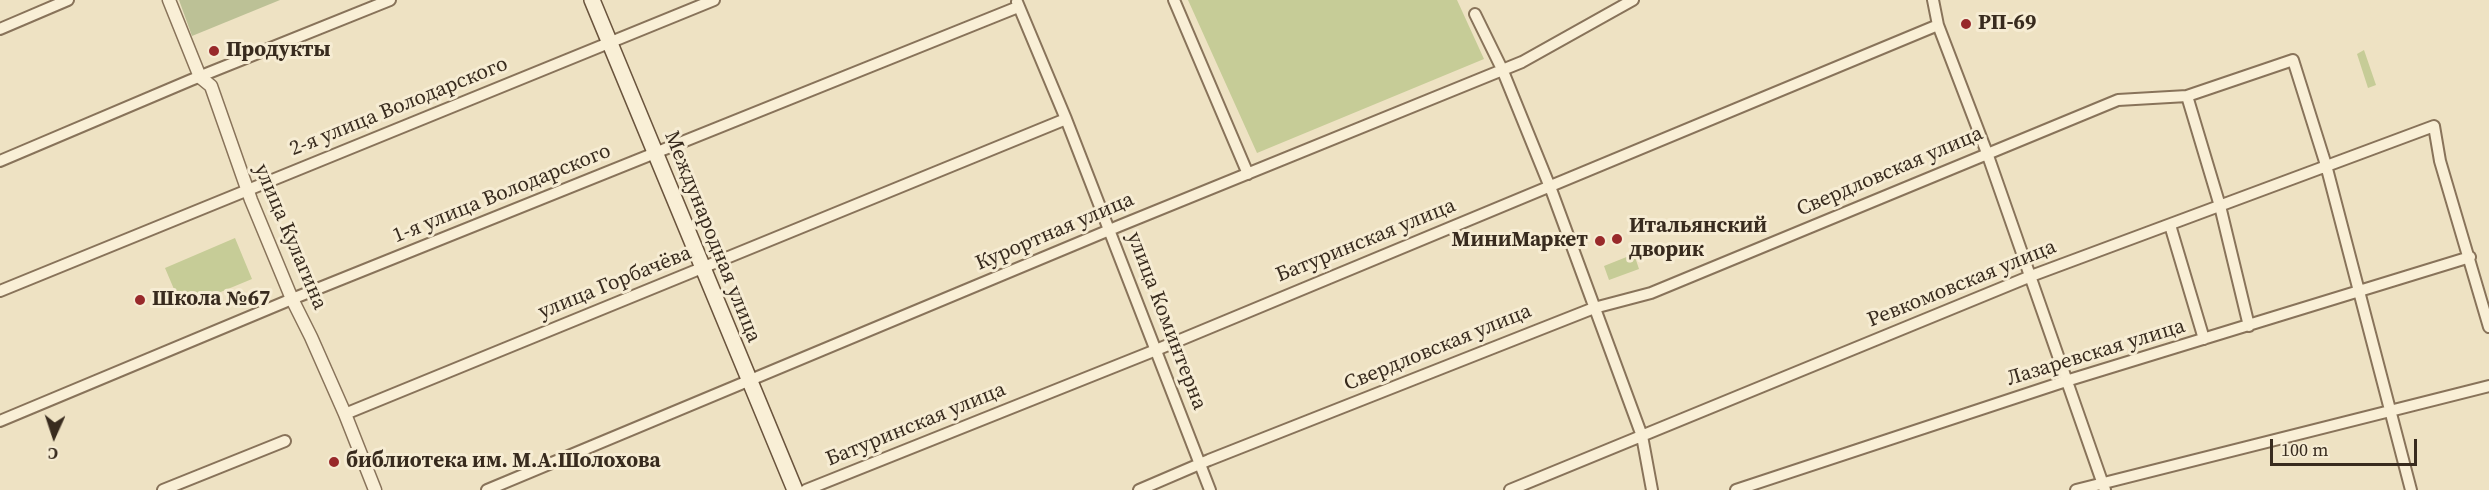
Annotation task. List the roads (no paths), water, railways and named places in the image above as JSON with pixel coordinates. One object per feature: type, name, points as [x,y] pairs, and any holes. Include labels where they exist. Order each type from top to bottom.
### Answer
[{"type":"main road","name":"Международная улица","points":[[592,0],[795,490]]},
{"type":"street","points":[[0,29],[68,0]]},
{"type":"street","name":"улица Кулагина","points":[[169,0],[200,76],[211,86],[247,189],[292,299],[345,414],[375,490]]},
{"type":"street","points":[[0,161],[200,76],[390,0]]},
{"type":"street","name":"2-я улица Володарского","points":[[0,291],[714,0]]},
{"type":"street","points":[[1174,0],[1248,174]]},
{"type":"street","name":"Курортная улица","points":[[486,490],[1530,58],[1633,0]]},
{"type":"street","points":[[1933,0],[1938,25],[1987,153],[2104,487]]},
{"type":"street","name":"улица Коминтерна","points":[[1017,3],[1110,230],[1210,490]]},
{"type":"street","name":"1-я улица Володарского","points":[[0,421],[292,299],[656,154],[1017,3]]},
{"type":"street","points":[[1475,14],[1502,69],[1549,186],[1642,436],[1652,490]]},
{"type":"street","name":"Батуринская улица","points":[[807,490],[1156,350],[1938,25]]},
{"type":"street","name":"Свердловская улица","points":[[1139,490],[1594,308],[1651,293],[2118,99],[2187,96],[2293,60],[2326,165]]},
{"type":"street","points":[[2187,96],[2220,206],[2249,326]]},
{"type":"street","name":"улица Горбачёва","points":[[345,414],[1066,119]]},
{"type":"street","name":"Ревкомовская улица","points":[[1510,490],[2031,276],[2434,126],[2440,161],[2470,257]]},
{"type":"street","points":[[2326,165],[2411,490]]},
{"type":"street","points":[[2170,225],[2204,339]]},
{"type":"street","points":[[2470,257],[2489,327]]},
{"type":"street","name":"Лазаревская улица","points":[[1736,490],[2066,381],[2470,257]]},
{"type":"street","points":[[2076,490],[2104,487],[2489,386]]},
{"type":"street","points":[[163,490],[285,441]]},
{"type":"place","name":"РП-69","points":[[1966,24]]},
{"type":"place","name":"Продукты","points":[[214,51]]},
{"type":"place","name":"Итальянский дворик","points":[[1617,239]]},
{"type":"place","name":"МиниМаркет","points":[[1600,241]]},
{"type":"place","name":"Школа №67","points":[[140,300]]},
{"type":"place","name":"библиотека им. М.А.Шолохова","points":[[334,462]]}]
